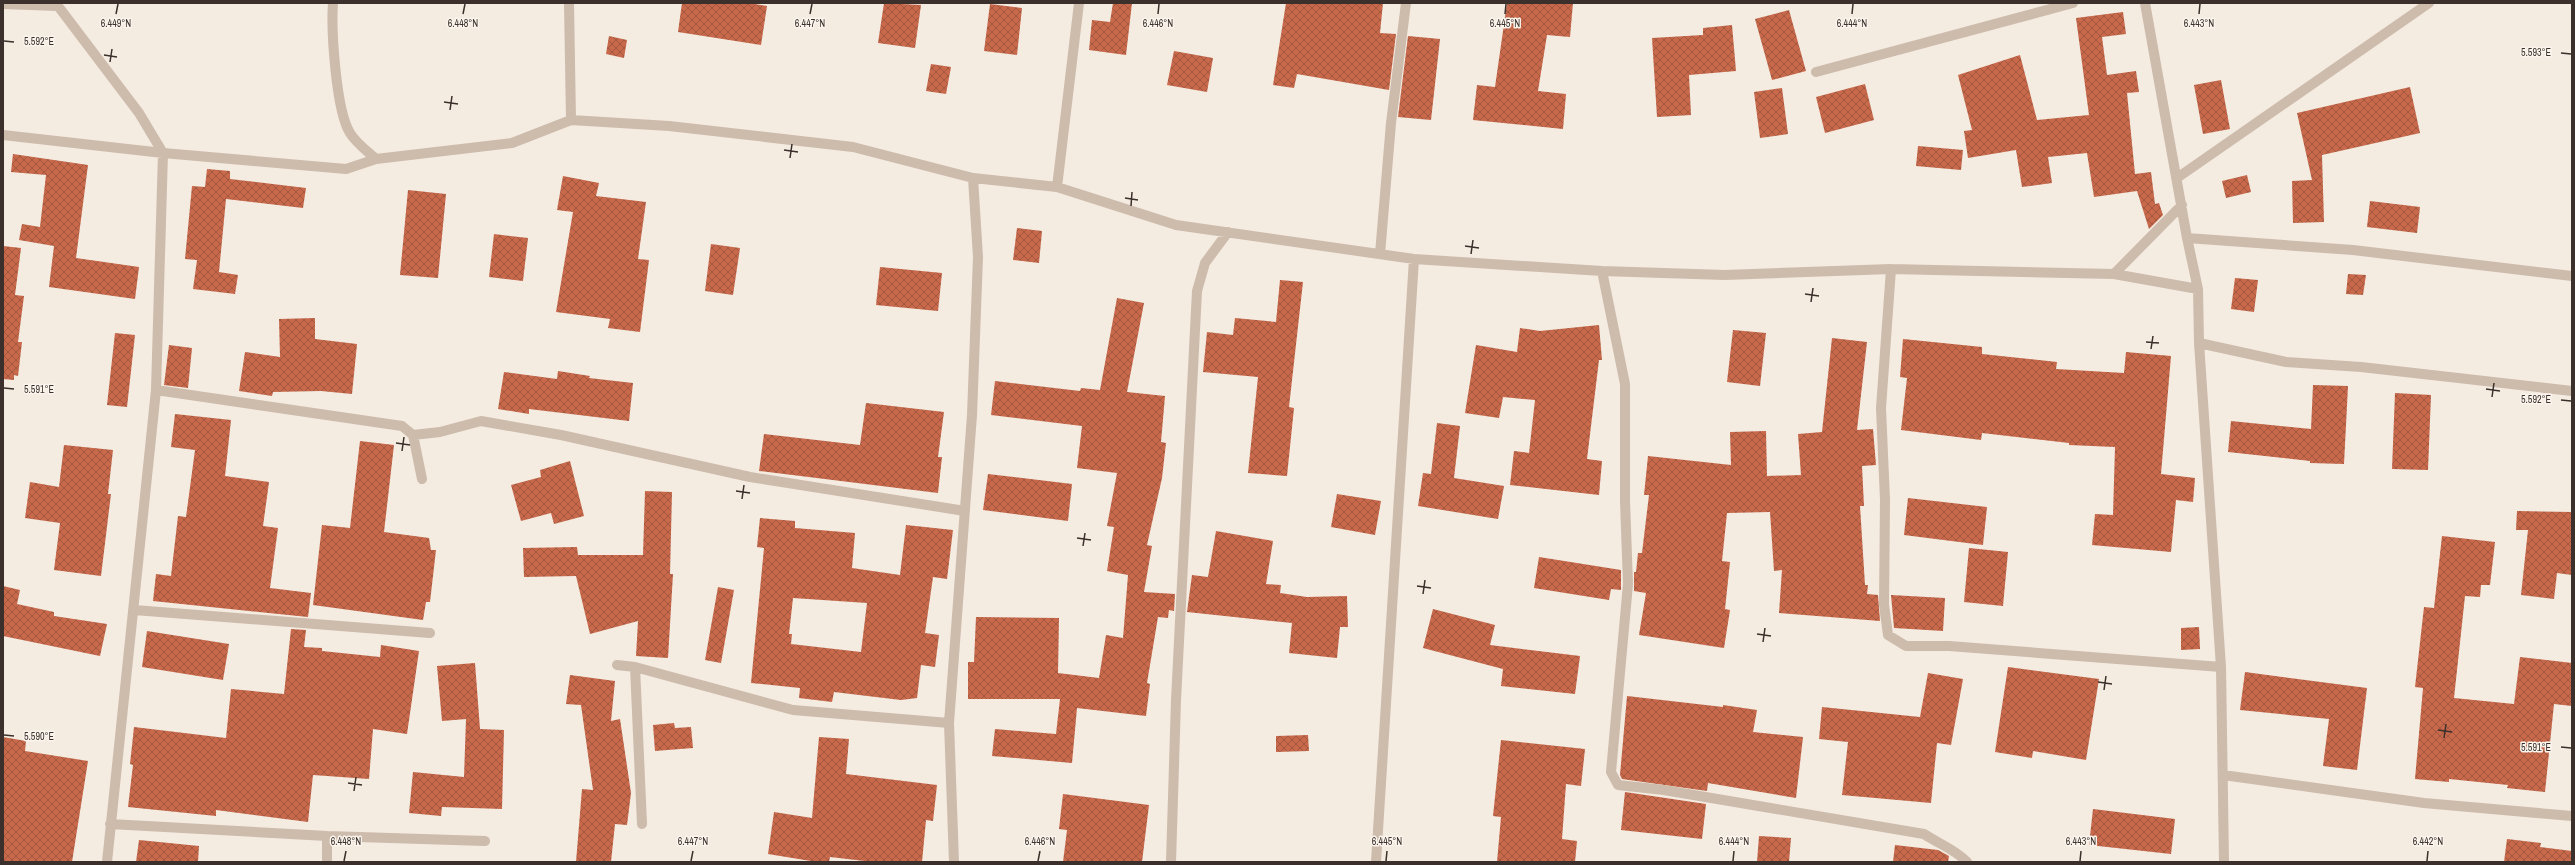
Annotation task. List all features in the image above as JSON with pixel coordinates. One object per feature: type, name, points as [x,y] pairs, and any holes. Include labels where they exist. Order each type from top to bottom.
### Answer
[{"type":"street","points":[[333,3],[332,19],[342,116],[350,134],[376,160]]},
{"type":"street","points":[[569,3],[571,120]]},
{"type":"street","points":[[1057,187],[1079,3]]},
{"type":"street","points":[[1380,254],[1391,123],[1406,3]]},
{"type":"street","points":[[1816,72],[2073,3]]},
{"type":"street","points":[[2145,3],[2187,238],[2198,289],[2199,343],[2221,667],[2224,862]]},
{"type":"street","points":[[2177,178],[2429,3]]},
{"type":"street","points":[[3,4],[58,4],[139,113],[163,154],[156,390],[107,862]]},
{"type":"street","points":[[3,135],[163,154],[346,169],[376,160],[512,142],[571,120],[669,126],[854,148],[974,178],[1057,187],[1176,225],[1414,259],[1602,271],[1725,275],[1891,269],[2114,274],[2198,289]]},
{"type":"street","points":[[954,862],[948,723],[972,415],[978,257],[974,178]]},
{"type":"street","points":[[2114,274],[2182,205]]},
{"type":"street","points":[[1171,862],[1176,700],[1197,291],[1205,263],[1228,232]]},
{"type":"street","points":[[2187,238],[2353,250],[2572,276]]},
{"type":"street","points":[[1376,862],[1414,259]]},
{"type":"street","points":[[1891,269],[1881,408],[1885,500],[1884,605],[1888,636],[1906,646],[1957,647],[2221,667]]},
{"type":"street","points":[[1602,271],[1625,384],[1625,501],[1628,584],[1611,772],[1613,779],[1618,785],[1664,790],[1924,834],[1941,846],[1956,851],[1967,862]]},
{"type":"street","points":[[2199,343],[2286,362],[2361,367],[2572,391]]},
{"type":"street","points":[[156,390],[402,426],[412,435],[422,479]]},
{"type":"street","points":[[412,435],[440,432],[481,421],[561,435],[750,477],[965,511]]},
{"type":"street","points":[[134,610],[430,633]]},
{"type":"street","points":[[617,665],[635,667],[793,710],[948,723]]},
{"type":"street","points":[[635,667],[642,824]]},
{"type":"street","points":[[2223,775],[2424,803],[2572,816]]},
{"type":"street","points":[[110,824],[327,836],[485,841]]},
{"type":"street","points":[[327,836],[327,862]]},
{"type":"building","points":[[682,3],[748,3],[767,6],[761,45],[678,32]]},
{"type":"building","points":[[884,3],[921,5],[915,48],[878,43]]},
{"type":"building","points":[[1113,3],[1132,3],[1126,55],[1089,50],[1092,20],[1110,22]]},
{"type":"building","points":[[1286,3],[1383,3],[1380,33],[1396,34],[1389,90],[1297,74],[1294,88],[1273,85]]},
{"type":"building","points":[[1507,3],[1573,3],[1570,37],[1547,35],[1538,91],[1566,94],[1563,129],[1473,120],[1477,85],[1495,87]]},
{"type":"building","points":[[990,4],[1022,8],[1017,55],[984,51]]},
{"type":"building","points":[[1789,10],[1806,71],[1772,80],[1755,19]]},
{"type":"building","points":[[2123,12],[2126,34],[2102,37],[2107,75],[2136,71],[2139,92],[2127,93],[2135,174],[2151,172],[2155,204],[2159,203],[2163,215],[2149,229],[2137,191],[2094,197],[2087,153],[2048,157],[2052,183],[2022,187],[2016,150],[1968,158],[1964,131],[1972,130],[1958,75],[2020,55],[2037,120],[2089,115],[2076,18]]},
{"type":"building","points":[[1732,25],[1736,71],[1689,75],[1691,115],[1657,117],[1652,38],[1703,35],[1703,28]]},
{"type":"building","points":[[609,36],[627,40],[624,58],[606,54]]},
{"type":"building","points":[[1408,36],[1440,39],[1431,120],[1398,117]]},
{"type":"building","points":[[1174,51],[1213,58],[1207,92],[1167,85]]},
{"type":"building","points":[[931,64],[951,67],[946,94],[926,91]]},
{"type":"building","points":[[2221,80],[2230,129],[2203,134],[2194,85]]},
{"type":"building","points":[[1865,84],[1874,120],[1825,133],[1816,97]]},
{"type":"building","points":[[2410,87],[2420,133],[2322,155],[2324,222],[2293,223],[2292,181],[2312,180],[2297,113]]},
{"type":"building","points":[[1782,88],[1788,134],[1760,138],[1754,92]]},
{"type":"building","points":[[1918,146],[1963,150],[1961,170],[1916,166]]},
{"type":"building","points":[[13,154],[88,165],[76,258],[139,267],[135,299],[49,287],[54,246],[19,240],[22,224],[40,227],[46,175],[11,172]]},
{"type":"building","points":[[207,169],[230,171],[230,179],[306,188],[303,208],[226,199],[219,272],[238,275],[235,294],[193,289],[197,260],[185,259],[192,186],[205,187]]},
{"type":"building","points":[[2247,175],[2251,192],[2226,198],[2222,181]]},
{"type":"building","points":[[563,176],[599,183],[596,196],[646,202],[638,259],[649,260],[640,332],[608,328],[610,319],[556,312],[573,212],[557,210]]},
{"type":"building","points":[[408,190],[446,194],[438,278],[400,275]]},
{"type":"building","points":[[2370,201],[2420,207],[2417,233],[2367,227]]},
{"type":"building","points":[[1017,228],[1042,231],[1039,263],[1013,260]]},
{"type":"building","points":[[494,234],[528,238],[523,281],[489,277]]},
{"type":"building","points":[[711,244],[740,248],[733,295],[705,291]]},
{"type":"building","points":[[3,246],[21,248],[15,295],[24,296],[18,342],[22,342],[18,376],[14,375],[14,380],[3,379]]},
{"type":"building","points":[[880,267],[942,273],[938,311],[876,305]]},
{"type":"building","points":[[2348,274],[2366,275],[2363,295],[2346,294]]},
{"type":"building","points":[[2235,278],[2258,280],[2254,312],[2231,309]]},
{"type":"building","points":[[1280,280],[1303,282],[1289,407],[1294,408],[1287,476],[1248,473],[1258,377],[1203,372],[1207,332],[1233,335],[1235,318],[1276,322]]},
{"type":"building","points":[[1117,298],[1144,303],[1127,392],[1165,396],[1161,442],[1166,443],[1162,478],[1147,545],[1152,546],[1144,592],[1175,594],[1174,611],[1169,610],[1168,618],[1158,617],[1147,683],[1150,684],[1146,716],[1077,708],[1072,763],[992,756],[995,729],[1056,734],[1060,699],[968,699],[968,662],[974,662],[976,617],[1059,618],[1058,673],[1099,678],[1106,635],[1123,638],[1128,575],[1107,571],[1114,527],[1107,526],[1117,473],[1077,468],[1082,426],[991,415],[995,381],[1080,391],[1081,388],[1100,390]]},
{"type":"building","points":[[315,318],[315,339],[357,344],[352,394],[321,391],[273,392],[272,396],[239,391],[245,352],[280,357],[279,319]]},
{"type":"building","points":[[1599,325],[1602,360],[1599,360],[1587,459],[1602,461],[1599,495],[1510,485],[1514,451],[1529,453],[1535,400],[1503,397],[1499,418],[1465,413],[1476,345],[1517,352],[1520,328],[1540,331]]},
{"type":"building","points":[[1733,330],[1766,333],[1760,386],[1727,382]]},
{"type":"building","points":[[115,333],[135,335],[127,407],[107,405]]},
{"type":"building","points":[[1832,338],[1867,342],[1857,430],[1873,429],[1876,465],[1862,466],[1864,506],[1860,506],[1865,585],[1868,585],[1867,594],[1878,595],[1880,621],[1779,613],[1782,570],[1774,571],[1770,512],[1727,513],[1722,561],[1730,562],[1725,609],[1730,610],[1724,648],[1639,635],[1646,593],[1634,591],[1634,572],[1636,572],[1638,553],[1642,553],[1649,495],[1644,495],[1648,456],[1731,465],[1730,432],[1766,431],[1767,476],[1801,475],[1798,434],[1822,432]]},
{"type":"building","points":[[1903,339],[1982,347],[1982,354],[2057,362],[2056,369],[2124,373],[2126,352],[2171,356],[2161,474],[2195,478],[2193,502],[2176,500],[2171,552],[2092,545],[2095,514],[2113,515],[2115,447],[2069,445],[2069,443],[1982,433],[1981,440],[1901,430],[1907,378],[1900,377]]},
{"type":"building","points":[[169,345],[192,348],[188,388],[164,385]]},
{"type":"building","points":[[558,371],[590,376],[589,378],[633,383],[629,421],[529,409],[529,414],[498,409],[504,372],[557,379]]},
{"type":"building","points":[[2313,385],[2348,386],[2344,464],[2310,463],[2310,461],[2228,452],[2231,421],[2311,429]]},
{"type":"building","points":[[2395,393],[2431,395],[2428,470],[2392,469]]},
{"type":"building","points":[[866,403],[944,412],[938,457],[942,457],[938,493],[759,471],[764,434],[860,445]]},
{"type":"building","points":[[175,414],[231,420],[225,476],[269,482],[263,526],[278,528],[270,588],[311,593],[308,617],[153,601],[156,574],[171,576],[178,516],[186,517],[195,450],[171,447]]},
{"type":"building","points":[[1437,423],[1460,426],[1454,478],[1504,486],[1498,519],[1418,506],[1423,473],[1431,474]]},
{"type":"building","points":[[360,441],[394,445],[384,532],[429,538],[431,550],[436,550],[430,602],[426,602],[423,620],[313,605],[322,525],[350,528]]},
{"type":"building","points":[[64,445],[113,450],[108,494],[111,494],[101,576],[54,570],[60,523],[25,518],[30,482],[59,487]]},
{"type":"building","points":[[570,461],[584,516],[554,524],[551,513],[521,521],[511,485],[541,477],[540,470]]},
{"type":"building","points":[[988,474],[1072,484],[1068,521],[983,510]]},
{"type":"building","points":[[645,491],[672,492],[670,574],[673,574],[668,658],[636,656],[638,621],[590,634],[576,576],[524,577],[523,548],[577,547],[578,555],[643,555]]},
{"type":"building","points":[[1337,494],[1381,501],[1375,535],[1331,527]]},
{"type":"building","points":[[1908,498],[1987,507],[1983,545],[1904,535]]},
{"type":"building","points":[[2517,511],[2572,512],[2572,575],[2557,573],[2554,599],[2521,595],[2528,530],[2516,530]]},
{"type":"building","points":[[760,518],[795,521],[795,528],[855,533],[852,568],[900,575],[906,525],[953,530],[947,579],[933,577],[925,633],[939,635],[935,667],[921,665],[917,698],[901,700],[834,692],[832,702],[799,698],[800,688],[751,683],[764,548],[757,547]],"holes":[[[793,598],[867,603],[861,652],[791,644],[792,634],[789,634]]]},
{"type":"building","points":[[1216,531],[1273,541],[1266,584],[1281,585],[1280,593],[1307,597],[1347,596],[1348,627],[1340,627],[1337,658],[1289,653],[1292,623],[1187,612],[1192,575],[1208,577]]},
{"type":"building","points":[[2442,536],[2495,542],[2490,585],[2481,585],[2480,597],[2465,596],[2454,698],[2514,704],[2520,657],[2572,663],[2572,706],[2554,704],[2545,792],[2507,788],[2508,785],[2449,779],[2449,782],[2415,779],[2423,688],[2415,687],[2424,607],[2434,608]]},
{"type":"building","points":[[1969,548],[2008,552],[2003,606],[1964,602]]},
{"type":"building","points":[[1539,557],[1621,570],[1621,590],[1611,589],[1609,600],[1534,588]]},
{"type":"building","points":[[3,586],[20,590],[17,604],[54,612],[54,616],[107,624],[100,656],[3,636]]},
{"type":"building","points":[[718,587],[734,590],[721,663],[705,660]]},
{"type":"building","points":[[1891,595],[1945,598],[1943,631],[1894,628]]},
{"type":"building","points":[[1433,609],[1495,625],[1490,645],[1580,656],[1575,694],[1501,686],[1503,669],[1423,648]]},
{"type":"building","points":[[2199,627],[2200,649],[2181,650],[2181,628]]},
{"type":"building","points":[[291,629],[306,630],[304,647],[322,648],[322,651],[380,657],[381,645],[419,651],[407,734],[373,729],[369,779],[313,775],[308,822],[216,810],[216,816],[128,807],[133,765],[130,764],[134,727],[226,738],[231,689],[284,694]]},
{"type":"building","points":[[147,631],[229,644],[223,680],[142,667]]},
{"type":"building","points":[[475,663],[480,729],[504,730],[502,809],[442,807],[441,816],[409,813],[413,772],[464,777],[466,719],[442,721],[437,666]]},
{"type":"building","points":[[2008,667],[2099,679],[2086,760],[2033,751],[2032,758],[1995,752]]},
{"type":"building","points":[[2245,672],[2367,688],[2357,770],[2323,766],[2329,719],[2240,710]]},
{"type":"building","points":[[1928,673],[1963,679],[1951,745],[1937,743],[1931,803],[1842,795],[1848,742],[1819,739],[1822,707],[1920,717]]},
{"type":"building","points":[[570,675],[615,681],[611,721],[620,719],[631,793],[627,825],[615,824],[611,862],[576,862],[582,789],[593,790],[581,705],[566,704]]},
{"type":"building","points":[[1627,696],[1723,707],[1723,705],[1757,710],[1753,732],[1803,737],[1796,798],[1708,783],[1707,791],[1622,779],[1620,775]]},
{"type":"building","points":[[674,723],[675,728],[691,727],[693,748],[655,751],[653,725]]},
{"type":"building","points":[[1308,735],[1309,751],[1276,752],[1276,736]]},
{"type":"building","points":[[3,737],[26,741],[25,751],[88,761],[72,862],[3,862]]},
{"type":"building","points":[[819,737],[849,739],[846,774],[937,785],[933,821],[926,820],[922,862],[873,862],[830,857],[829,862],[817,862],[768,854],[774,812],[812,818]]},
{"type":"building","points":[[1501,740],[1585,749],[1581,786],[1566,784],[1562,839],[1577,841],[1575,862],[1497,862],[1501,817],[1493,816]]},
{"type":"building","points":[[1625,792],[1706,804],[1702,839],[1621,830]]},
{"type":"building","points":[[1063,794],[1149,805],[1142,862],[1063,862],[1067,830],[1059,829]]},
{"type":"building","points":[[2093,809],[2175,819],[2171,854],[2089,845]]},
{"type":"building","points":[[1759,836],[1791,838],[1789,862],[1757,862]]},
{"type":"building","points":[[2507,839],[2541,843],[2540,847],[2572,851],[2572,862],[2504,862]]},
{"type":"building","points":[[139,840],[199,846],[198,862],[136,862]]},
{"type":"building","points":[[1895,845],[1938,850],[1949,856],[1948,862],[1893,862]]}]
